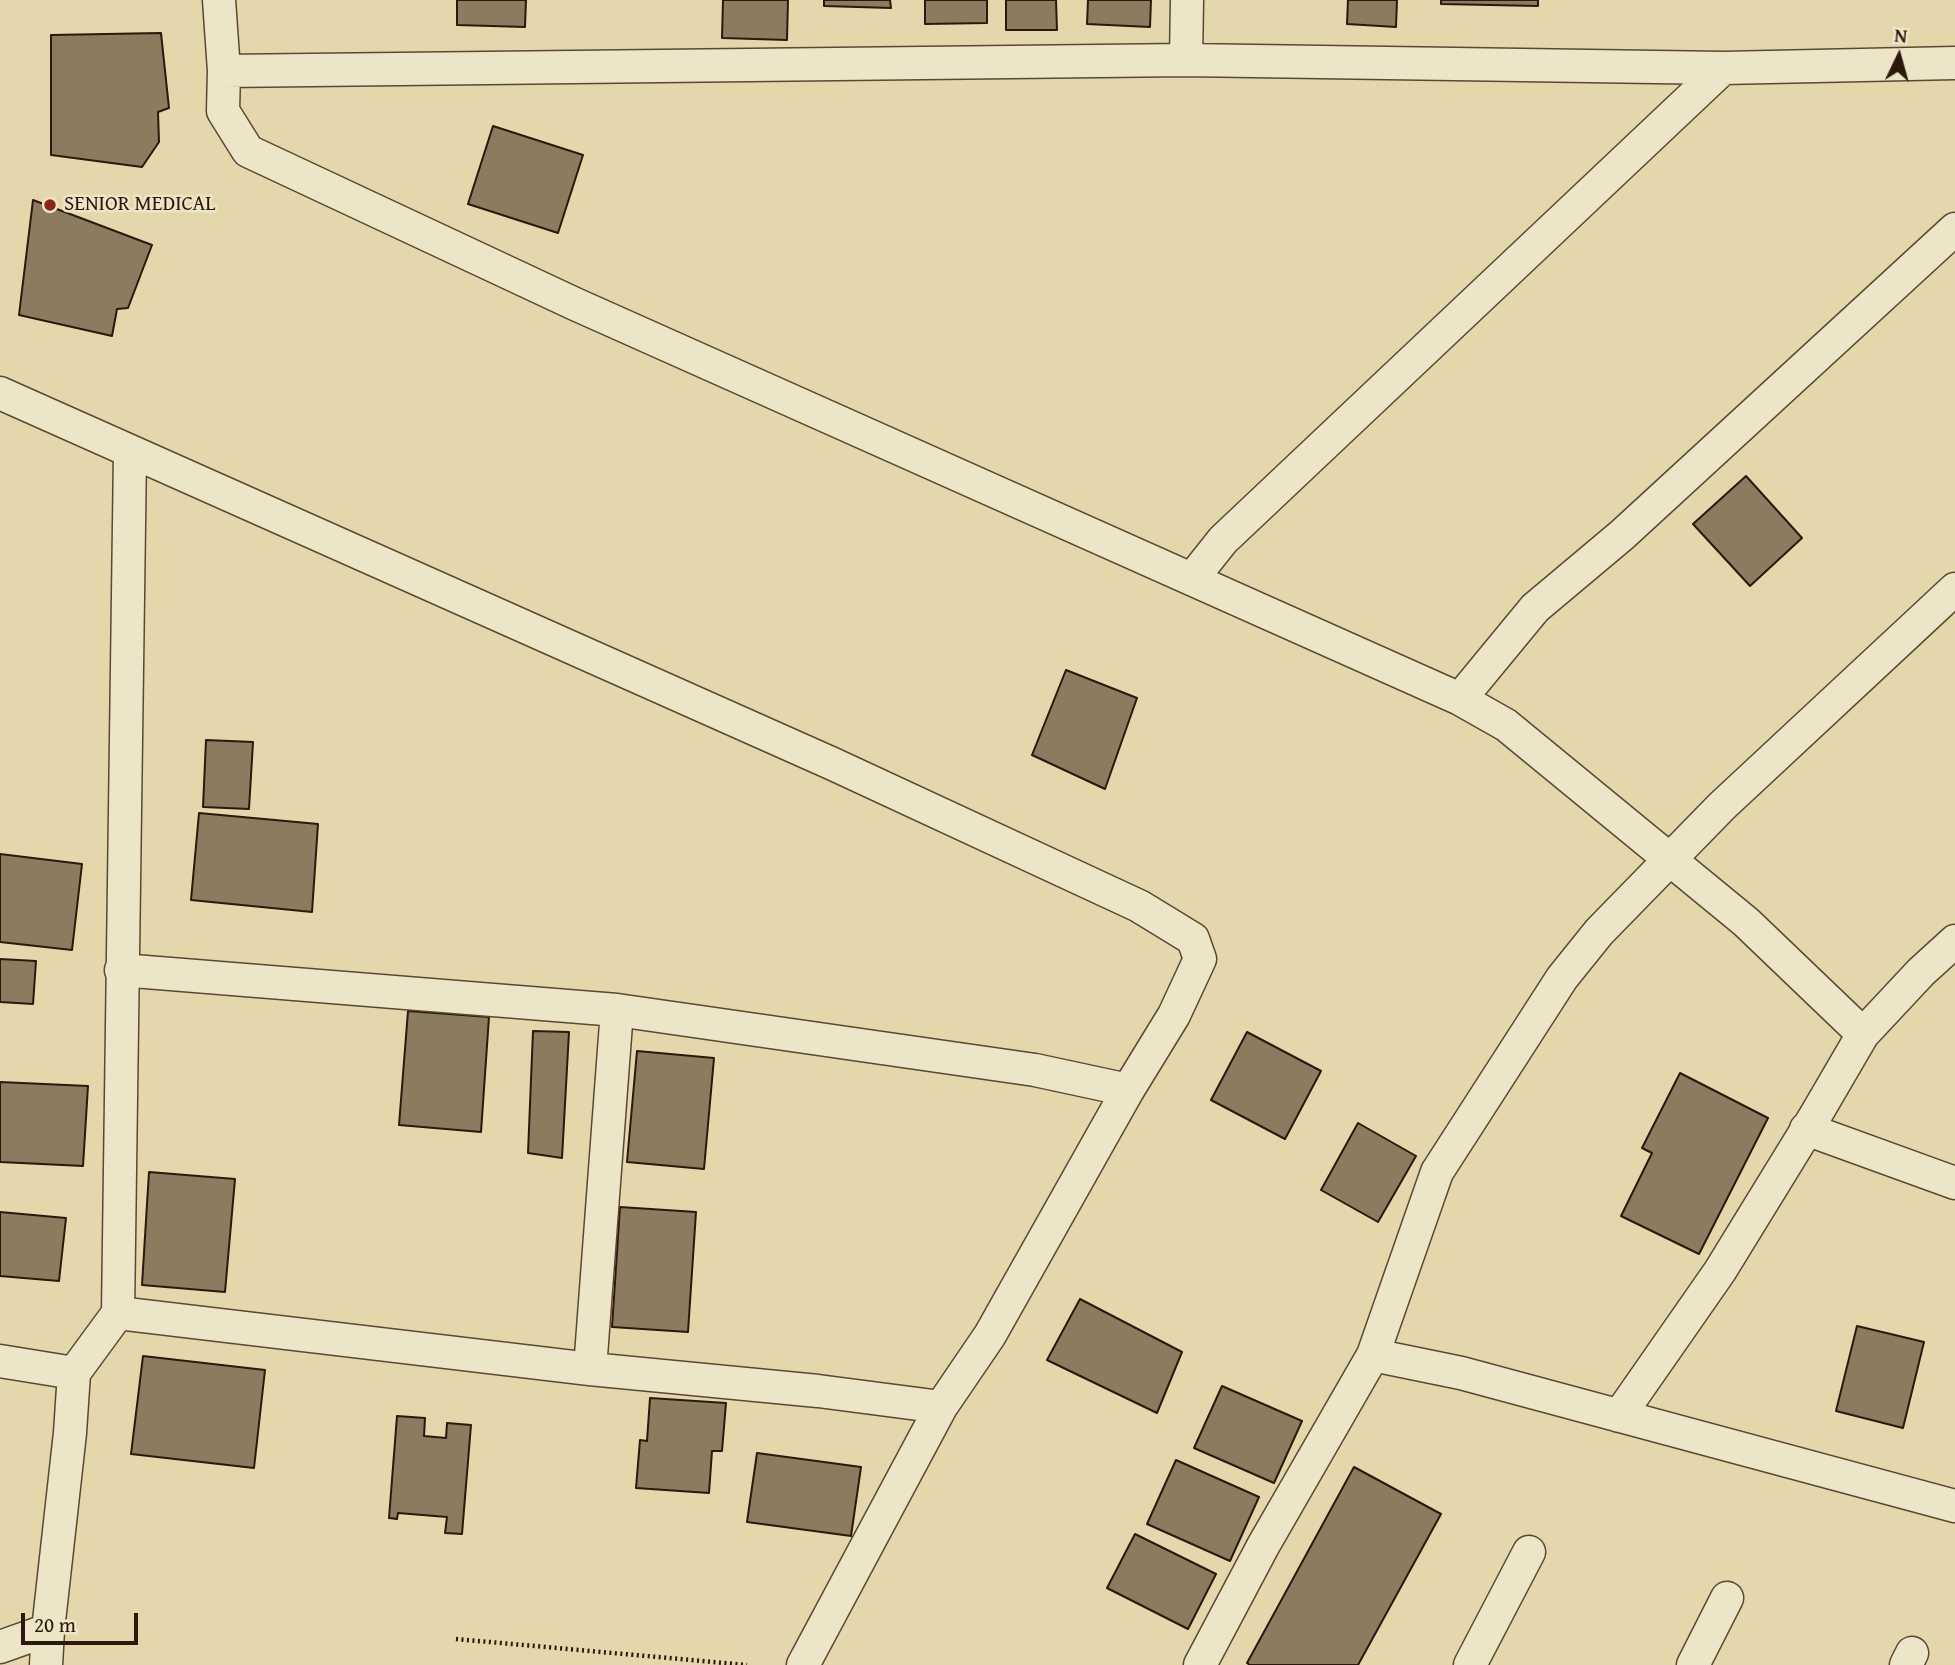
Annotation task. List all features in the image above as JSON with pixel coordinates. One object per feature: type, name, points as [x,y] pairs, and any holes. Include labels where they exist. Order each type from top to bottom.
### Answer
[{"type":"street","points":[[219,0],[224,71],[223,111],[248,151],[575,304],[1460,699],[1506,725],[1746,922],[1863,1034]]},
{"type":"street","points":[[1186,60],[1187,0]]},
{"type":"street","points":[[224,71],[1186,60],[1723,68],[1955,63]]},
{"type":"street","points":[[1192,579],[1223,540],[1723,68]]},
{"type":"street","points":[[1460,699],[1535,608],[1622,535],[1955,229]]},
{"type":"street","points":[[0,393],[833,764],[1139,906],[1194,939],[1200,960],[1174,1015],[1128,1090],[990,1335],[941,1407],[803,1665]]},
{"type":"street","points":[[46,1665],[74,1373],[118,1313],[130,452]]},
{"type":"street","points":[[1200,1665],[1263,1546],[1373,1355],[1437,1172],[1562,978],[1600,932],[1722,806],[1955,589]]},
{"type":"street","points":[[1619,1416],[1720,1271],[1863,1034],[1920,972],[1955,941]]},
{"type":"street","points":[[121,970],[617,1010],[1035,1070],[1128,1090]]},
{"type":"street","points":[[590,1369],[617,1010]]},
{"type":"street","points":[[1806,1129],[1955,1183]]},
{"type":"street","points":[[118,1313],[941,1407]]},
{"type":"street","points":[[1373,1355],[1461,1373],[1955,1506]]},
{"type":"street","points":[[0,1361],[74,1373]]},
{"type":"street","points":[[1470,1665],[1529,1552]]},
{"type":"street","points":[[1693,1665],[1727,1598]]},
{"type":"street","points":[[0,1647],[48,1630]]},
{"type":"path","points":[[456,1639],[747,1665]]},
{"type":"building","points":[[457,0],[526,0],[525,27],[457,25]]},
{"type":"building","points":[[723,0],[788,0],[787,40],[722,38]]},
{"type":"building","points":[[824,0],[890,0],[891,8],[824,6]]},
{"type":"building","points":[[925,0],[987,0],[987,23],[925,24]]},
{"type":"building","points":[[1006,0],[1056,0],[1057,30],[1006,30]]},
{"type":"building","points":[[1088,0],[1151,0],[1150,27],[1087,24]]},
{"type":"building","points":[[1348,0],[1397,0],[1396,27],[1347,24]]},
{"type":"building","points":[[1441,0],[1538,0],[1538,6],[1441,4]]},
{"type":"building","points":[[161,33],[169,108],[158,112],[159,142],[142,167],[51,155],[51,35]]},
{"type":"building","points":[[493,126],[583,155],[558,233],[468,204]]},
{"type":"building","points":[[33,200],[152,245],[128,308],[117,309],[112,336],[19,315]]},
{"type":"building","points":[[1746,476],[1802,538],[1750,586],[1693,524]]},
{"type":"building","points":[[1066,670],[1137,698],[1105,789],[1032,755]]},
{"type":"building","points":[[206,740],[253,742],[249,809],[203,807]]},
{"type":"building","points":[[199,813],[318,824],[312,912],[191,900]]},
{"type":"building","points":[[0,854],[82,864],[72,950],[0,942]]},
{"type":"building","points":[[0,959],[36,961],[33,1004],[0,1002]]},
{"type":"building","points":[[408,1011],[489,1017],[481,1132],[399,1125]]},
{"type":"building","points":[[533,1031],[569,1032],[562,1158],[528,1153]]},
{"type":"building","points":[[1247,1032],[1321,1071],[1285,1139],[1211,1100]]},
{"type":"building","points":[[637,1051],[714,1058],[704,1169],[627,1162]]},
{"type":"building","points":[[1680,1073],[1768,1118],[1699,1254],[1621,1216],[1652,1153],[1642,1148]]},
{"type":"building","points":[[0,1082],[88,1086],[83,1166],[0,1162]]},
{"type":"building","points":[[1358,1123],[1416,1156],[1378,1222],[1321,1190]]},
{"type":"building","points":[[149,1172],[235,1179],[225,1292],[142,1285]]},
{"type":"building","points":[[620,1207],[696,1212],[688,1332],[612,1327]]},
{"type":"building","points":[[0,1212],[66,1218],[59,1281],[0,1276]]},
{"type":"building","points":[[1080,1299],[1182,1352],[1157,1413],[1047,1360]]},
{"type":"building","points":[[1857,1326],[1924,1342],[1903,1428],[1836,1411]]},
{"type":"building","points":[[143,1356],[265,1370],[254,1468],[131,1454]]},
{"type":"building","points":[[1222,1386],[1302,1421],[1274,1483],[1194,1448]]},
{"type":"building","points":[[650,1398],[726,1403],[722,1451],[712,1451],[709,1493],[636,1488],[640,1440],[647,1441]]},
{"type":"building","points":[[397,1416],[425,1418],[424,1436],[446,1438],[447,1423],[471,1425],[462,1534],[445,1533],[447,1517],[398,1513],[397,1519],[389,1518]]},
{"type":"building","points":[[757,1453],[861,1467],[851,1536],[747,1522]]},
{"type":"building","points":[[1176,1460],[1259,1497],[1230,1561],[1147,1524]]},
{"type":"building","points":[[1354,1467],[1441,1514],[1358,1665],[1250,1665],[1247,1663]]},
{"type":"building","points":[[1135,1534],[1216,1574],[1188,1629],[1107,1588]]},
{"type":"place","name":"SENIOR MEDICAL","points":[[50,205]]}]
